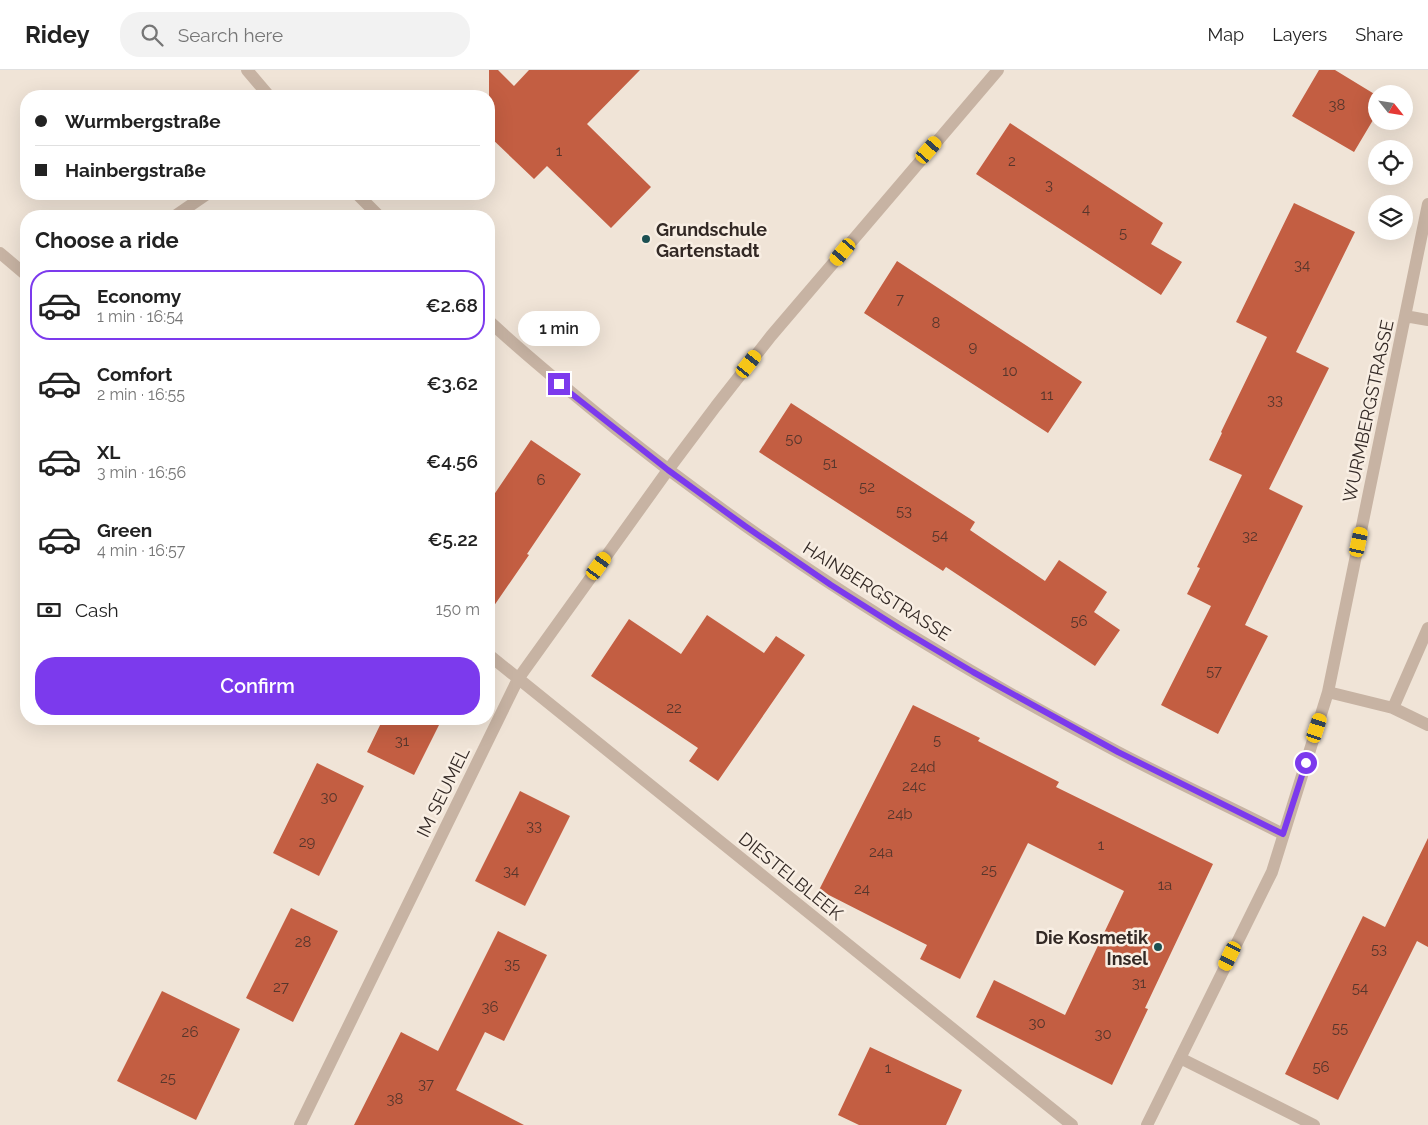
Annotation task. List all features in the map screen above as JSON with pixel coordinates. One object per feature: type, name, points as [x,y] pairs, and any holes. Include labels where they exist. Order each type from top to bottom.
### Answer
[{"type":"street","points":[[247,70],[264,90]]},
{"type":"street","name":"IM SEUMEL","points":[[300,1125],[518,678],[668,470],[772,336],[998,70]]},
{"type":"street","points":[[184,210],[198,200]]},
{"type":"street","points":[[363,200],[373,210]]},
{"type":"street","name":"WURMBERGSTRASSE","points":[[1147,1125],[1272,872],[1328,692],[1428,204]]},
{"type":"street","points":[[0,253],[20,269]]},
{"type":"street","points":[[1405,316],[1428,320]]},
{"type":"street","name":"HAINBERGSTRASSE","points":[[495,326],[559,384],[668,470],[831,585],[965,667],[1118,752],[1283,834]]},
{"type":"street","points":[[1393,708],[1428,628]]},
{"type":"street","name":"DIESTELBLEEK","points":[[495,660],[1072,1125]]},
{"type":"street","points":[[1328,692],[1393,708],[1428,725]]},
{"type":"street","points":[[1180,1058],[1314,1125]]},
{"type":"building","points":[[489,70],[498,70],[514,86],[529,70],[640,70],[587,124],[651,187],[611,228],[547,166],[534,179],[495,142],[495,90],[489,90]]},
{"type":"building","points":[[1319,70],[1335,70],[1368,90],[1368,128],[1354,152],[1292,116]]},
{"type":"building","points":[[1010,123],[1163,223],[1151,244],[1182,262],[1161,295],[976,174]]},
{"type":"building","points":[[1294,203],[1355,232],[1296,352],[1329,368],[1269,489],[1303,506],[1245,625],[1268,636],[1218,734],[1161,705],[1211,606],[1187,594],[1200,568],[1197,567],[1242,475],[1209,460],[1267,337],[1236,322]]},
{"type":"building","points":[[897,261],[1082,382],[1048,433],[864,313]]},
{"type":"building","points":[[791,403],[975,522],[970,530],[1045,581],[1059,560],[1107,592],[1094,612],[1120,630],[1095,666],[946,567],[943,571],[759,452]]},
{"type":"building","points":[[531,440],[581,474],[495,604],[495,493]]},
{"type":"building","points":[[707,615],[764,653],[776,636],[805,655],[718,781],[689,761],[698,748],[591,676],[629,619],[681,654]]},
{"type":"building","points":[[913,705],[980,738],[978,741],[1059,782],[1056,787],[1213,864],[1145,1008],[1148,1009],[1112,1085],[976,1017],[994,980],[1065,1015],[1124,891],[1028,843],[960,979],[920,959],[927,945],[819,890]]},
{"type":"building","points":[[380,725],[439,725],[414,775],[367,752]]},
{"type":"building","points":[[317,763],[364,786],[319,876],[273,853]]},
{"type":"building","points":[[520,791],[570,816],[525,906],[475,881]]},
{"type":"building","points":[[1428,838],[1428,947],[1417,941],[1338,1100],[1285,1074],[1363,916],[1385,927]]},
{"type":"building","points":[[291,908],[338,931],[293,1022],[246,998]]},
{"type":"building","points":[[498,931],[547,955],[504,1041],[485,1032],[456,1090],[524,1125],[354,1125],[401,1032],[438,1051]]},
{"type":"building","points":[[162,991],[240,1029],[196,1120],[117,1081]]},
{"type":"building","points":[[870,1047],[962,1090],[946,1125],[859,1125],[838,1115]]},
{"type":"place","name":"Grundschule Gartenstadt","points":[[646,239]]},
{"type":"place","name":"Die Kosmetik Insel","points":[[1158,947]]},
{"type":"route","points":[[559,384],[668,470],[831,585],[973,672],[1118,752],[1283,834],[1306,763]]}]
